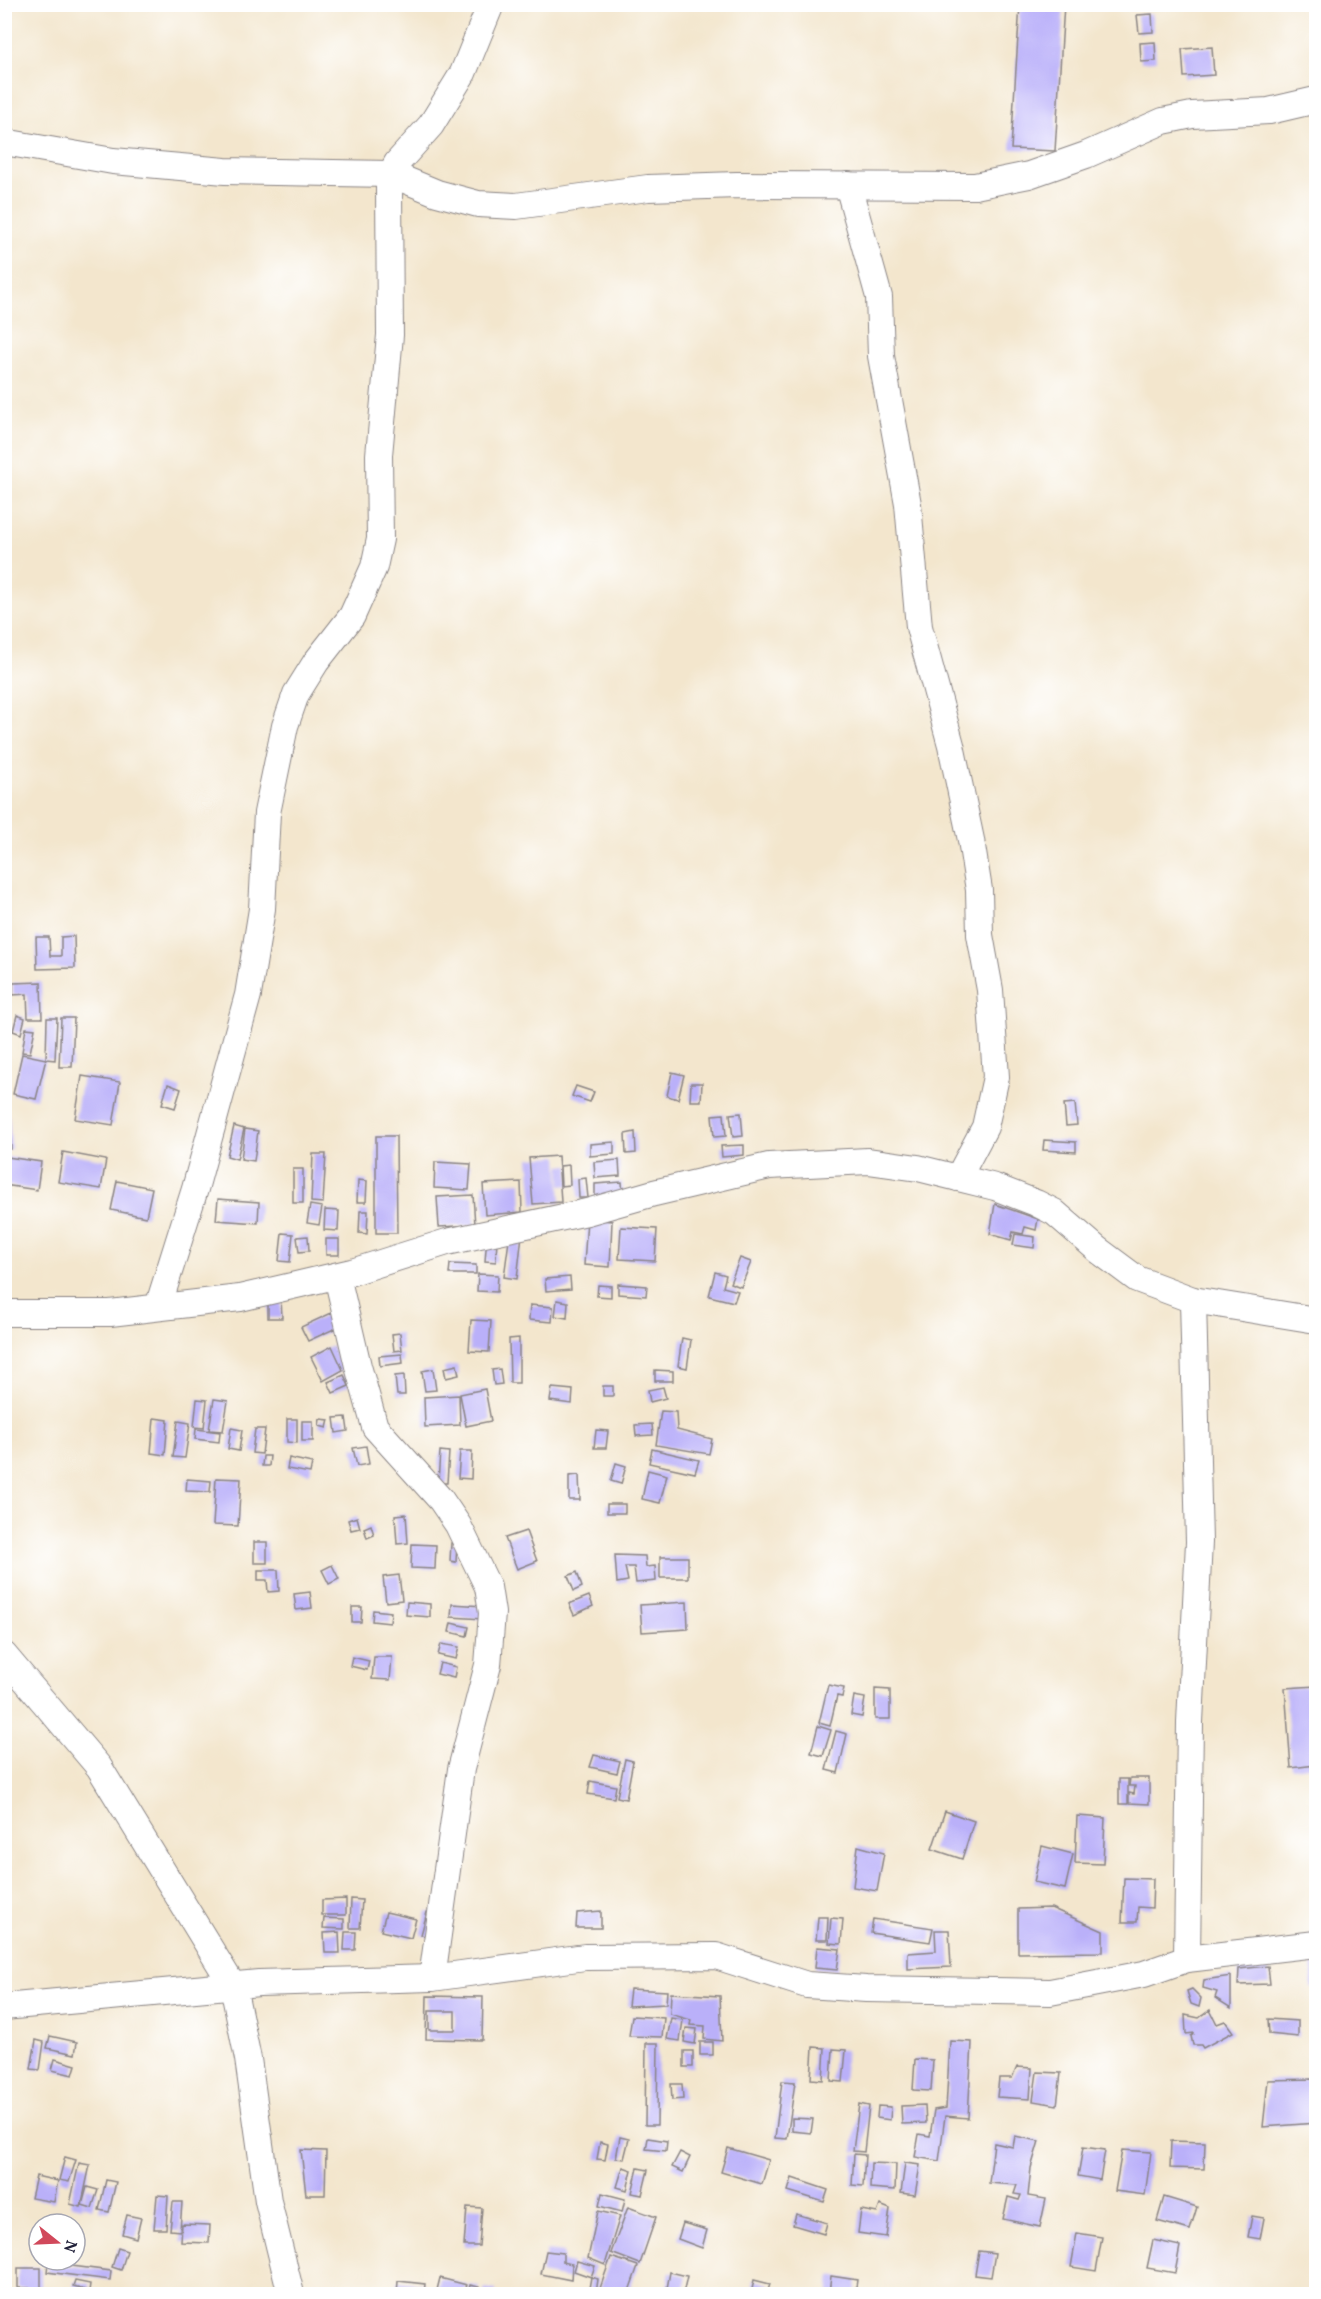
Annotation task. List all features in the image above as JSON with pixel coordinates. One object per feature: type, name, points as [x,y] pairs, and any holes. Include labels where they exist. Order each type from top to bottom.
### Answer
[{"type":"street","points":[[158,1307],[195,1188],[248,995],[262,909],[267,813],[285,726],[296,694],[316,662],[352,616],[374,567],[380,539],[379,455],[390,335],[389,186],[391,174],[397,163],[431,125],[464,73],[491,4]]},
{"type":"street","points":[[4,142],[113,161],[214,170],[391,174],[437,193],[478,204],[516,206],[648,188],[975,186],[1029,175],[1086,155],[1163,121],[1192,115],[1269,111],[1317,100]]},
{"type":"street","points":[[848,185],[879,297],[881,356],[908,504],[919,627],[951,745],[979,890],[980,935],[990,990],[996,1077],[985,1126],[958,1178]]},
{"type":"street","points":[[4,1313],[110,1312],[240,1298],[337,1276],[447,1242],[587,1212],[654,1193],[769,1166],[868,1161],[918,1168],[995,1187],[1054,1212],[1098,1250],[1137,1279],[1193,1300],[1317,1320]]},
{"type":"street","points":[[337,1276],[375,1427],[441,1500],[458,1525],[488,1587],[492,1612],[488,1665],[461,1769],[432,1978]]},
{"type":"street","points":[[1187,1959],[1190,1722],[1199,1542],[1193,1300]]},
{"type":"street","points":[[4,1655],[99,1767],[232,1986],[249,2059],[268,2201],[291,2295]]},
{"type":"street","points":[[4,2007],[232,1986],[432,1978],[585,1957],[716,1956],[807,1985],[866,1989],[1050,1992],[1144,1974],[1187,1959],[1317,1944]]},
{"type":"building","points":[[1020,4],[1064,4],[1055,151],[1011,149]]},
{"type":"building","points":[[1152,14],[1153,32],[1139,33],[1137,15]]},
{"type":"building","points":[[1155,42],[1156,61],[1141,62],[1140,43]]},
{"type":"building","points":[[1212,47],[1214,75],[1184,77],[1182,49]]},
{"type":"building","points":[[74,936],[75,968],[37,969],[36,937],[49,937],[50,956],[61,956],[61,937]]},
{"type":"building","points":[[41,982],[42,1018],[28,1018],[27,994],[13,995],[13,983]]},
{"type":"building","points":[[17,1015],[25,1018],[21,1034],[13,1031]]},
{"type":"building","points":[[47,1018],[57,1018],[55,1060],[46,1059]]},
{"type":"building","points":[[61,1018],[74,1018],[72,1067],[59,1067]]},
{"type":"building","points":[[26,1028],[35,1029],[30,1053],[22,1052]]},
{"type":"building","points":[[22,1054],[46,1059],[36,1099],[13,1094]]},
{"type":"building","points":[[672,1072],[684,1075],[678,1099],[667,1096]]},
{"type":"building","points":[[82,1076],[120,1082],[113,1125],[75,1119]]},
{"type":"building","points":[[691,1083],[702,1083],[701,1101],[690,1101]]},
{"type":"building","points":[[168,1084],[181,1089],[175,1108],[162,1104]]},
{"type":"building","points":[[576,1086],[594,1092],[590,1102],[572,1096]]},
{"type":"building","points":[[1075,1103],[1077,1125],[1066,1126],[1064,1104]]},
{"type":"building","points":[[4,1113],[9,1113],[11,1149],[4,1150]]},
{"type":"building","points":[[741,1113],[743,1136],[733,1137],[730,1114]]},
{"type":"building","points":[[724,1114],[726,1136],[714,1137],[712,1115]]},
{"type":"building","points":[[234,1126],[244,1129],[237,1159],[227,1156]]},
{"type":"building","points":[[245,1129],[258,1131],[254,1161],[241,1159]]},
{"type":"building","points":[[635,1132],[636,1153],[626,1154],[625,1134]]},
{"type":"building","points":[[376,1136],[396,1136],[397,1233],[376,1233]]},
{"type":"building","points":[[1044,1140],[1076,1142],[1076,1152],[1043,1150]]},
{"type":"building","points":[[614,1142],[614,1154],[590,1156],[590,1144]]},
{"type":"building","points":[[744,1145],[744,1155],[722,1157],[721,1146]]},
{"type":"building","points":[[63,1152],[106,1160],[101,1189],[58,1182]]},
{"type":"building","points":[[313,1154],[326,1154],[323,1203],[311,1202]]},
{"type":"building","points":[[558,1156],[561,1202],[533,1204],[529,1158]]},
{"type":"building","points":[[7,1157],[41,1162],[37,1190],[4,1185]]},
{"type":"building","points":[[619,1160],[620,1176],[595,1178],[594,1162]]},
{"type":"building","points":[[435,1162],[471,1164],[469,1190],[434,1188]]},
{"type":"building","points":[[569,1165],[570,1185],[561,1186],[560,1166]]},
{"type":"building","points":[[293,1169],[303,1169],[303,1203],[293,1203]]},
{"type":"building","points":[[586,1178],[588,1198],[579,1198],[578,1179]]},
{"type":"building","points":[[358,1180],[367,1181],[366,1202],[357,1202]]},
{"type":"building","points":[[117,1181],[152,1188],[146,1217],[111,1210]]},
{"type":"building","points":[[521,1182],[522,1212],[485,1215],[483,1184]]},
{"type":"building","points":[[622,1182],[623,1196],[595,1198],[595,1184]]},
{"type":"building","points":[[473,1195],[475,1225],[439,1227],[437,1197]]},
{"type":"building","points":[[218,1199],[259,1202],[258,1223],[216,1220]]},
{"type":"building","points":[[995,1204],[1038,1219],[1036,1230],[1025,1227],[1023,1234],[1013,1232],[1011,1240],[990,1234]]},
{"type":"building","points":[[310,1205],[322,1207],[319,1225],[307,1223]]},
{"type":"building","points":[[325,1210],[339,1211],[338,1231],[324,1230]]},
{"type":"building","points":[[360,1211],[368,1211],[367,1234],[359,1233]]},
{"type":"building","points":[[587,1219],[612,1221],[610,1267],[584,1265]]},
{"type":"building","points":[[621,1227],[657,1229],[655,1261],[619,1259]]},
{"type":"building","points":[[282,1233],[293,1234],[290,1262],[279,1261]]},
{"type":"building","points":[[510,1233],[522,1235],[517,1279],[504,1277]]},
{"type":"building","points":[[1015,1234],[1035,1237],[1034,1248],[1013,1245]]},
{"type":"building","points":[[308,1236],[309,1251],[299,1252],[297,1237]]},
{"type":"building","points":[[487,1237],[497,1238],[496,1262],[485,1261]]},
{"type":"building","points":[[326,1239],[339,1239],[339,1255],[326,1255]]},
{"type":"building","points":[[740,1258],[751,1262],[741,1287],[730,1283]]},
{"type":"building","points":[[450,1264],[476,1265],[476,1274],[449,1274]]},
{"type":"building","points":[[715,1272],[726,1275],[723,1287],[738,1291],[734,1302],[709,1296]]},
{"type":"building","points":[[478,1274],[498,1275],[497,1292],[477,1291]]},
{"type":"building","points":[[570,1277],[571,1289],[546,1291],[545,1279]]},
{"type":"building","points":[[618,1284],[647,1286],[646,1296],[618,1294]]},
{"type":"building","points":[[598,1285],[611,1286],[611,1297],[597,1296]]},
{"type":"building","points":[[268,1299],[281,1299],[282,1318],[268,1318]]},
{"type":"building","points":[[557,1300],[568,1302],[567,1318],[555,1316]]},
{"type":"building","points":[[530,1305],[553,1307],[552,1322],[529,1320]]},
{"type":"building","points":[[338,1310],[345,1324],[308,1341],[301,1327]]},
{"type":"building","points":[[471,1320],[491,1321],[489,1352],[469,1351]]},
{"type":"building","points":[[400,1333],[402,1350],[394,1351],[392,1334]]},
{"type":"building","points":[[519,1338],[519,1383],[510,1383],[509,1339]]},
{"type":"building","points":[[682,1338],[691,1340],[687,1368],[678,1366]]},
{"type":"building","points":[[332,1346],[343,1370],[323,1381],[311,1357]]},
{"type":"building","points":[[402,1354],[403,1363],[380,1366],[379,1356]]},
{"type":"building","points":[[457,1365],[459,1375],[446,1378],[444,1368]]},
{"type":"building","points":[[433,1369],[436,1390],[425,1391],[422,1371]]},
{"type":"building","points":[[500,1369],[502,1384],[494,1385],[492,1370]]},
{"type":"building","points":[[655,1370],[673,1371],[673,1381],[655,1381]]},
{"type":"building","points":[[344,1375],[349,1386],[333,1393],[328,1382]]},
{"type":"building","points":[[404,1375],[405,1395],[397,1395],[395,1376]]},
{"type":"building","points":[[603,1386],[613,1386],[613,1396],[603,1396]]},
{"type":"building","points":[[663,1387],[666,1398],[650,1402],[648,1390]]},
{"type":"building","points":[[552,1388],[573,1390],[572,1404],[550,1401]]},
{"type":"building","points":[[485,1389],[491,1421],[466,1426],[460,1394]]},
{"type":"building","points":[[459,1395],[460,1425],[425,1427],[424,1397]]},
{"type":"building","points":[[197,1399],[207,1400],[204,1428],[194,1427]]},
{"type":"building","points":[[214,1399],[228,1401],[223,1431],[209,1430]]},
{"type":"building","points":[[661,1411],[676,1412],[677,1430],[712,1439],[709,1454],[656,1445]]},
{"type":"building","points":[[346,1417],[348,1431],[336,1433],[334,1418]]},
{"type":"building","points":[[154,1418],[168,1420],[165,1455],[151,1453]]},
{"type":"building","points":[[287,1419],[297,1419],[297,1443],[287,1442]]},
{"type":"building","points":[[320,1419],[329,1420],[327,1428],[319,1426]]},
{"type":"building","points":[[178,1421],[190,1423],[185,1458],[173,1457]]},
{"type":"building","points":[[302,1421],[313,1421],[313,1441],[302,1441]]},
{"type":"building","points":[[652,1424],[653,1435],[636,1436],[635,1425]]},
{"type":"building","points":[[231,1428],[242,1430],[239,1451],[228,1449]]},
{"type":"building","points":[[196,1429],[220,1432],[219,1442],[195,1439]]},
{"type":"building","points":[[255,1429],[265,1429],[262,1454],[252,1453]]},
{"type":"building","points":[[596,1430],[608,1431],[606,1448],[594,1448]]},
{"type":"building","points":[[366,1446],[369,1464],[357,1466],[353,1448]]},
{"type":"building","points":[[652,1449],[699,1460],[695,1473],[649,1463]]},
{"type":"building","points":[[440,1451],[449,1452],[447,1483],[438,1483]]},
{"type":"building","points":[[460,1451],[472,1451],[471,1479],[458,1478]]},
{"type":"building","points":[[263,1456],[270,1456],[269,1466],[262,1466]]},
{"type":"building","points":[[289,1458],[312,1463],[310,1473],[287,1469]]},
{"type":"building","points":[[616,1463],[626,1466],[621,1484],[611,1481]]},
{"type":"building","points":[[648,1470],[667,1475],[660,1503],[642,1499]]},
{"type":"building","points":[[579,1475],[580,1500],[569,1500],[569,1476]]},
{"type":"building","points":[[216,1478],[241,1479],[238,1526],[213,1525]]},
{"type":"building","points":[[187,1479],[211,1481],[210,1492],[186,1491]]},
{"type":"building","points":[[607,1504],[625,1504],[625,1513],[607,1513]]},
{"type":"building","points":[[406,1514],[408,1543],[397,1544],[395,1515]]},
{"type":"building","points":[[357,1517],[360,1528],[351,1530],[348,1520]]},
{"type":"building","points":[[371,1525],[374,1535],[367,1538],[364,1528]]},
{"type":"building","points":[[526,1531],[537,1561],[517,1569],[505,1538]]},
{"type":"building","points":[[254,1542],[267,1542],[267,1563],[254,1563]]},
{"type":"building","points":[[451,1543],[457,1543],[456,1562],[450,1561]]},
{"type":"building","points":[[412,1544],[436,1545],[435,1569],[411,1568]]},
{"type":"building","points":[[615,1555],[645,1556],[646,1567],[655,1566],[656,1581],[636,1583],[634,1567],[625,1567],[628,1581],[617,1583]]},
{"type":"building","points":[[660,1557],[688,1557],[688,1578],[660,1578]]},
{"type":"building","points":[[332,1565],[339,1579],[329,1584],[322,1570]]},
{"type":"building","points":[[258,1570],[278,1570],[279,1591],[268,1592],[267,1580],[258,1580]]},
{"type":"building","points":[[577,1572],[582,1587],[574,1591],[568,1576]]},
{"type":"building","points":[[399,1575],[402,1600],[386,1602],[383,1577]]},
{"type":"building","points":[[310,1592],[312,1608],[296,1610],[294,1594]]},
{"type":"building","points":[[589,1596],[593,1606],[574,1615],[569,1604]]},
{"type":"building","points":[[407,1602],[430,1604],[430,1617],[406,1615]]},
{"type":"building","points":[[687,1602],[688,1629],[642,1632],[640,1605]]},
{"type":"building","points":[[452,1604],[483,1606],[483,1619],[451,1617]]},
{"type":"building","points":[[352,1607],[362,1607],[361,1622],[352,1622]]},
{"type":"building","points":[[373,1610],[391,1612],[390,1623],[372,1621]]},
{"type":"building","points":[[451,1623],[469,1627],[467,1636],[449,1632]]},
{"type":"building","points":[[441,1644],[459,1647],[456,1659],[438,1655]]},
{"type":"building","points":[[352,1657],[369,1661],[367,1670],[350,1666]]},
{"type":"building","points":[[374,1657],[392,1657],[390,1680],[372,1679]]},
{"type":"building","points":[[440,1663],[456,1667],[454,1678],[437,1674]]},
{"type":"building","points":[[828,1685],[844,1688],[842,1697],[837,1696],[830,1726],[819,1723]]},
{"type":"building","points":[[1316,1686],[1316,1765],[1291,1768],[1285,1688]]},
{"type":"building","points":[[875,1689],[890,1690],[890,1719],[875,1719]]},
{"type":"building","points":[[854,1696],[865,1698],[862,1717],[851,1715]]},
{"type":"building","points":[[818,1726],[831,1730],[823,1756],[811,1753]]},
{"type":"building","points":[[836,1731],[847,1734],[838,1773],[826,1770]]},
{"type":"building","points":[[594,1755],[620,1761],[617,1773],[590,1767]]},
{"type":"building","points":[[625,1759],[633,1761],[626,1799],[617,1797]]},
{"type":"building","points":[[1130,1778],[1149,1778],[1149,1804],[1129,1803],[1129,1793],[1134,1794],[1135,1786],[1129,1786]]},
{"type":"building","points":[[1119,1779],[1128,1779],[1128,1804],[1119,1804]]},
{"type":"building","points":[[590,1781],[616,1786],[614,1798],[588,1794]]},
{"type":"building","points":[[945,1811],[974,1821],[962,1859],[932,1849]]},
{"type":"building","points":[[1077,1816],[1105,1818],[1103,1864],[1075,1863]]},
{"type":"building","points":[[858,1846],[884,1853],[877,1891],[853,1887]]},
{"type":"building","points":[[1042,1846],[1073,1854],[1065,1889],[1034,1882]]},
{"type":"building","points":[[1124,1878],[1153,1879],[1152,1908],[1138,1907],[1137,1922],[1122,1922]]},
{"type":"building","points":[[346,1899],[346,1915],[322,1915],[322,1900]]},
{"type":"building","points":[[351,1899],[362,1900],[360,1928],[350,1928]]},
{"type":"building","points":[[1051,1908],[1103,1931],[1103,1952],[1018,1953],[1018,1909]]},
{"type":"building","points":[[601,1911],[601,1928],[576,1928],[577,1913]]},
{"type":"building","points":[[386,1912],[416,1919],[411,1938],[381,1931]]},
{"type":"building","points":[[427,1912],[437,1914],[431,1937],[421,1935]]},
{"type":"building","points":[[818,1917],[828,1917],[827,1940],[816,1940]]},
{"type":"building","points":[[324,1918],[344,1919],[344,1929],[323,1928]]},
{"type":"building","points":[[831,1918],[843,1919],[841,1944],[829,1943]]},
{"type":"building","points":[[873,1919],[933,1928],[930,1942],[871,1933]]},
{"type":"building","points":[[935,1930],[949,1930],[951,1967],[908,1969],[908,1953],[936,1951]]},
{"type":"building","points":[[339,1932],[340,1953],[325,1953],[324,1933]]},
{"type":"building","points":[[345,1932],[356,1932],[355,1950],[344,1950]]},
{"type":"building","points":[[817,1947],[840,1949],[837,1970],[815,1968]]},
{"type":"building","points":[[1316,1963],[1316,1988],[1311,1988],[1313,1964]]},
{"type":"building","points":[[1268,1966],[1270,1984],[1238,1985],[1239,1969]]},
{"type":"building","points":[[1231,1976],[1231,2008],[1215,1998],[1217,1992],[1203,1988],[1204,1980]]},
{"type":"building","points":[[630,1989],[667,1991],[666,2004],[628,2006]]},
{"type":"building","points":[[1192,1989],[1201,1998],[1199,2007],[1191,2004],[1187,1991]]},
{"type":"building","points":[[671,1993],[720,1996],[722,2041],[704,2039],[705,2026],[690,2025],[691,2020],[670,2014]]},
{"type":"building","points":[[427,1996],[483,1997],[482,2040],[426,2039]],"holes":[[[429,2011],[455,2011],[455,2030],[429,2030]]]},
{"type":"building","points":[[1210,2010],[1217,2024],[1225,2021],[1233,2032],[1203,2048],[1201,2045],[1193,2045],[1191,2036],[1194,2033],[1186,2034],[1185,2015],[1199,2018]]},
{"type":"building","points":[[632,2016],[664,2018],[662,2037],[629,2036]]},
{"type":"building","points":[[671,2018],[683,2020],[680,2041],[667,2039]]},
{"type":"building","points":[[1268,2019],[1298,2021],[1298,2037],[1269,2034]]},
{"type":"building","points":[[686,2028],[697,2029],[695,2044],[684,2042]]},
{"type":"building","points":[[50,2036],[77,2042],[75,2054],[47,2048]]},
{"type":"building","points":[[36,2040],[44,2042],[40,2070],[31,2069]]},
{"type":"building","points":[[950,2041],[972,2042],[968,2118],[945,2116],[939,2161],[915,2157],[919,2134],[930,2136],[934,2110],[946,2108]]},
{"type":"building","points":[[700,2042],[713,2042],[713,2055],[700,2055]]},
{"type":"building","points":[[646,2043],[658,2043],[657,2125],[645,2125]]},
{"type":"building","points":[[813,2047],[825,2048],[823,2080],[811,2079]]},
{"type":"building","points":[[833,2049],[846,2050],[843,2082],[831,2081]]},
{"type":"building","points":[[684,2051],[693,2051],[693,2067],[684,2067]]},
{"type":"building","points":[[55,2059],[76,2065],[73,2075],[52,2070]]},
{"type":"building","points":[[915,2059],[933,2060],[931,2091],[913,2090]]},
{"type":"building","points":[[1017,2067],[1032,2068],[1030,2099],[997,2097],[999,2078],[1012,2078]]},
{"type":"building","points":[[1037,2072],[1061,2073],[1057,2105],[1033,2101]]},
{"type":"building","points":[[1313,2079],[1313,2086],[1316,2086],[1316,2123],[1263,2127],[1268,2080]]},
{"type":"building","points":[[782,2081],[795,2082],[787,2139],[775,2138]]},
{"type":"building","points":[[671,2084],[682,2084],[683,2099],[672,2100]]},
{"type":"building","points":[[859,2104],[869,2106],[864,2152],[853,2151]]},
{"type":"building","points":[[925,2105],[926,2123],[902,2124],[901,2106]]},
{"type":"building","points":[[878,2106],[891,2107],[890,2120],[877,2118]]},
{"type":"building","points":[[792,2118],[813,2119],[811,2133],[792,2131]]},
{"type":"building","points":[[1015,2136],[1039,2141],[1031,2168],[1028,2196],[1046,2199],[1040,2227],[1003,2219],[1008,2197],[1019,2200],[1021,2195],[1014,2194],[1017,2185],[989,2183],[994,2143],[1013,2147]]},
{"type":"building","points":[[620,2137],[629,2139],[624,2159],[616,2158]]},
{"type":"building","points":[[648,2138],[667,2141],[666,2151],[646,2149]]},
{"type":"building","points":[[1171,2141],[1205,2142],[1204,2169],[1170,2168]]},
{"type":"building","points":[[600,2142],[608,2144],[605,2160],[597,2159]]},
{"type":"building","points":[[1083,2147],[1105,2150],[1100,2180],[1078,2176]]},
{"type":"building","points":[[728,2148],[769,2160],[762,2184],[721,2172]]},
{"type":"building","points":[[301,2150],[326,2151],[325,2195],[306,2195]]},
{"type":"building","points":[[1122,2150],[1151,2152],[1145,2195],[1115,2191]]},
{"type":"building","points":[[680,2152],[690,2157],[683,2172],[672,2167]]},
{"type":"building","points":[[854,2154],[865,2155],[863,2186],[852,2185]]},
{"type":"building","points":[[65,2157],[76,2160],[69,2182],[59,2180]]},
{"type":"building","points":[[79,2163],[90,2165],[81,2207],[70,2204]]},
{"type":"building","points":[[871,2163],[896,2164],[895,2190],[870,2188]]},
{"type":"building","points":[[905,2163],[920,2165],[915,2195],[901,2193]]},
{"type":"building","points":[[623,2167],[632,2170],[627,2190],[617,2187]]},
{"type":"building","points":[[638,2168],[648,2170],[642,2195],[632,2193]]},
{"type":"building","points":[[36,2176],[58,2181],[54,2202],[31,2198]]},
{"type":"building","points":[[792,2178],[828,2190],[824,2202],[788,2191]]},
{"type":"building","points":[[106,2180],[116,2182],[109,2212],[99,2210]]},
{"type":"building","points":[[87,2187],[98,2190],[92,2208],[82,2205]]},
{"type":"building","points":[[602,2193],[625,2199],[622,2212],[599,2206]]},
{"type":"building","points":[[157,2195],[168,2196],[166,2229],[154,2229]]},
{"type":"building","points":[[1164,2197],[1197,2207],[1190,2230],[1157,2221]]},
{"type":"building","points":[[173,2202],[182,2202],[180,2231],[170,2230]]},
{"type":"building","points":[[880,2205],[890,2209],[886,2237],[858,2233],[861,2210],[877,2213]]},
{"type":"building","points":[[467,2207],[482,2208],[479,2246],[464,2246]]},
{"type":"building","points":[[628,2207],[656,2217],[640,2264],[611,2253]]},
{"type":"building","points":[[598,2211],[620,2216],[605,2265],[588,2258]]},
{"type":"building","points":[[796,2214],[827,2223],[824,2234],[793,2225]]},
{"type":"building","points":[[127,2215],[141,2218],[136,2238],[122,2234]]},
{"type":"building","points":[[1252,2216],[1264,2218],[1260,2239],[1248,2237]]},
{"type":"building","points":[[683,2223],[707,2230],[702,2248],[678,2239]]},
{"type":"building","points":[[182,2224],[210,2225],[209,2243],[181,2242]]},
{"type":"building","points":[[1077,2233],[1102,2237],[1096,2271],[1071,2267]]},
{"type":"building","points":[[1153,2240],[1180,2246],[1175,2273],[1147,2268]]},
{"type":"building","points":[[118,2248],[127,2251],[121,2270],[112,2267]]},
{"type":"building","points":[[546,2251],[563,2253],[563,2262],[572,2264],[571,2280],[541,2274]]},
{"type":"building","points":[[979,2251],[995,2253],[991,2277],[975,2275]]},
{"type":"building","points":[[611,2257],[638,2266],[628,2294],[598,2294]]},
{"type":"building","points":[[577,2261],[595,2266],[591,2277],[574,2271]]},
{"type":"building","points":[[18,2268],[27,2268],[27,2272],[41,2272],[41,2288],[18,2288]]},
{"type":"building","points":[[87,2268],[111,2271],[110,2280],[47,2272],[87,2272]]},
{"type":"building","points":[[670,2272],[687,2276],[683,2294],[666,2294]]},
{"type":"building","points":[[831,2276],[857,2280],[855,2294],[829,2294]]},
{"type":"building","points":[[591,2277],[598,2279],[596,2294],[588,2294]]},
{"type":"building","points":[[440,2278],[467,2285],[464,2294],[436,2294]]},
{"type":"building","points":[[754,2280],[770,2284],[767,2294],[751,2294]]},
{"type":"building","points":[[75,2281],[90,2284],[89,2291],[73,2287]]},
{"type":"building","points":[[398,2281],[425,2284],[424,2294],[397,2294]]},
{"type":"building","points":[[470,2285],[479,2287],[478,2294],[468,2294]]},
{"type":"building","points":[[485,2288],[496,2290],[495,2294],[483,2294]]}]
